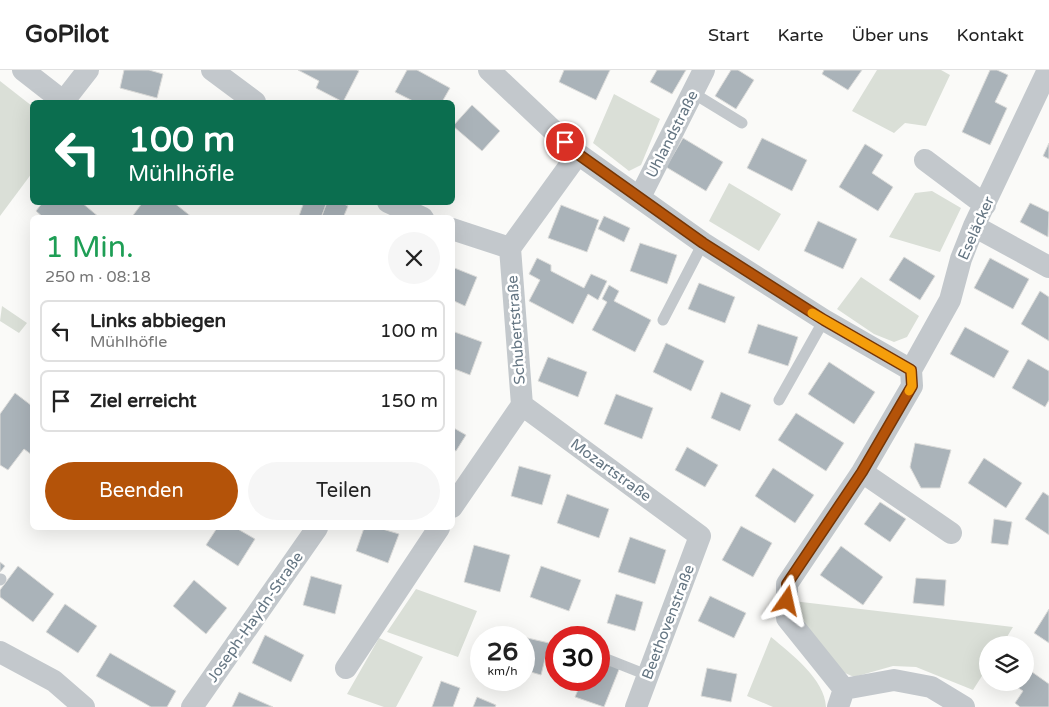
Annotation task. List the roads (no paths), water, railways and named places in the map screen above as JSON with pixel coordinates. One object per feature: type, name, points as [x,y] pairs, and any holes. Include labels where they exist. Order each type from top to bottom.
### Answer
[{"type":"street","points":[[23,70],[61,100]]},
{"type":"street","points":[[66,100],[88,70]]},
{"type":"street","points":[[212,70],[252,100]]},
{"type":"street","points":[[489,70],[578,154],[703,243],[912,378]]},
{"type":"street","name":"Uhlandstraße","points":[[640,197],[704,70]]},
{"type":"street","name":"Eseläcker","points":[[841,698],[787,618],[787,584],[862,472],[912,378],[950,300],[961,259],[974,226],[1048,70]]},
{"type":"street","points":[[455,230],[510,248],[578,154]]},
{"type":"street","points":[[925,160],[985,206]]},
{"type":"street","points":[[395,205],[416,215]]},
{"type":"street","points":[[974,226],[1049,267]]},
{"type":"street","name":"Schubertstraße","points":[[455,503],[522,404],[510,248]]},
{"type":"street","name":"Mozartstraße","points":[[522,404],[700,536]]},
{"type":"street","points":[[862,472],[951,533]]},
{"type":"street","name":"Joseph-Haydn-Straße","points":[[192,707],[317,530]]},
{"type":"street","points":[[346,668],[438,530]]},
{"type":"street","name":"Beethovenstraße","points":[[636,707],[700,536]]},
{"type":"street","points":[[0,652],[54,680],[84,707]]},
{"type":"street","points":[[841,698],[894,680],[931,687],[964,707]]},
{"type":"lane","points":[[693,93],[742,123]]},
{"type":"lane","points":[[662,320],[703,243]]},
{"type":"lane","points":[[779,400],[824,320]]},
{"type":"lane","points":[[610,660],[647,675]]}]
